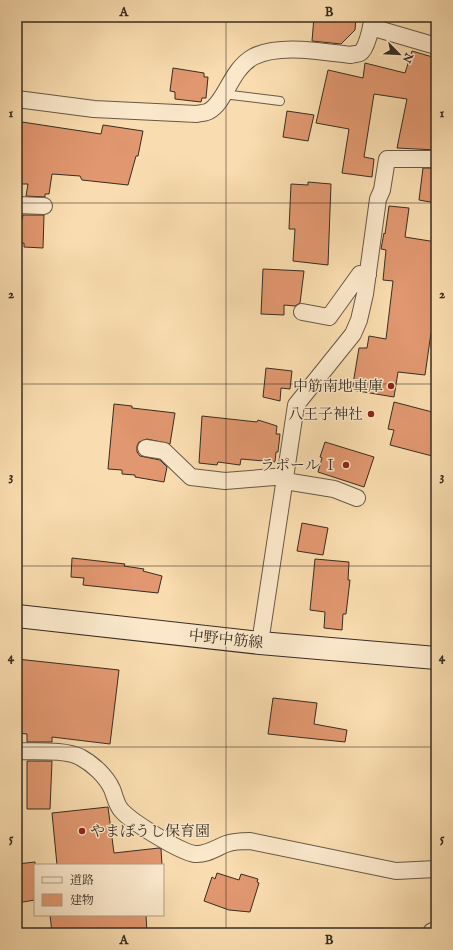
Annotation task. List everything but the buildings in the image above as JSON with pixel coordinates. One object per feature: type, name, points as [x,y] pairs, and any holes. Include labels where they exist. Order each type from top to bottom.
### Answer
[{"type":"main road","name":"中野中筋線","points":[[17,616],[260,643],[436,658]]},
{"type":"street","points":[[17,98],[94,109],[197,114],[208,112],[215,106],[238,70],[253,57],[270,52],[287,50],[351,55],[360,53],[364,49],[372,22],[436,46]]},
{"type":"street","points":[[260,643],[296,405],[353,334],[359,320],[368,275],[378,199],[382,190],[387,159],[436,159]]},
{"type":"street","points":[[17,205],[44,206]]},
{"type":"street","points":[[302,312],[328,317],[360,274],[368,275]]},
{"type":"street","points":[[146,448],[164,451],[191,478],[225,480],[285,478],[334,489],[357,498]]},
{"type":"street","points":[[17,751],[46,752],[79,757],[92,765],[102,774],[111,787],[122,811],[151,833],[194,854],[213,851],[225,844],[238,841],[250,841],[396,871],[436,869]]},
{"type":"lane","points":[[222,94],[280,101]]},
{"type":"place","name":"中筋南地車庫","points":[[391,386]]},
{"type":"place","name":"八王子神社","points":[[371,414]]},
{"type":"place","name":"ラポール Ⅰ","points":[[346,465]]},
{"type":"place","name":"やまぼうし保育園","points":[[82,831]]}]
